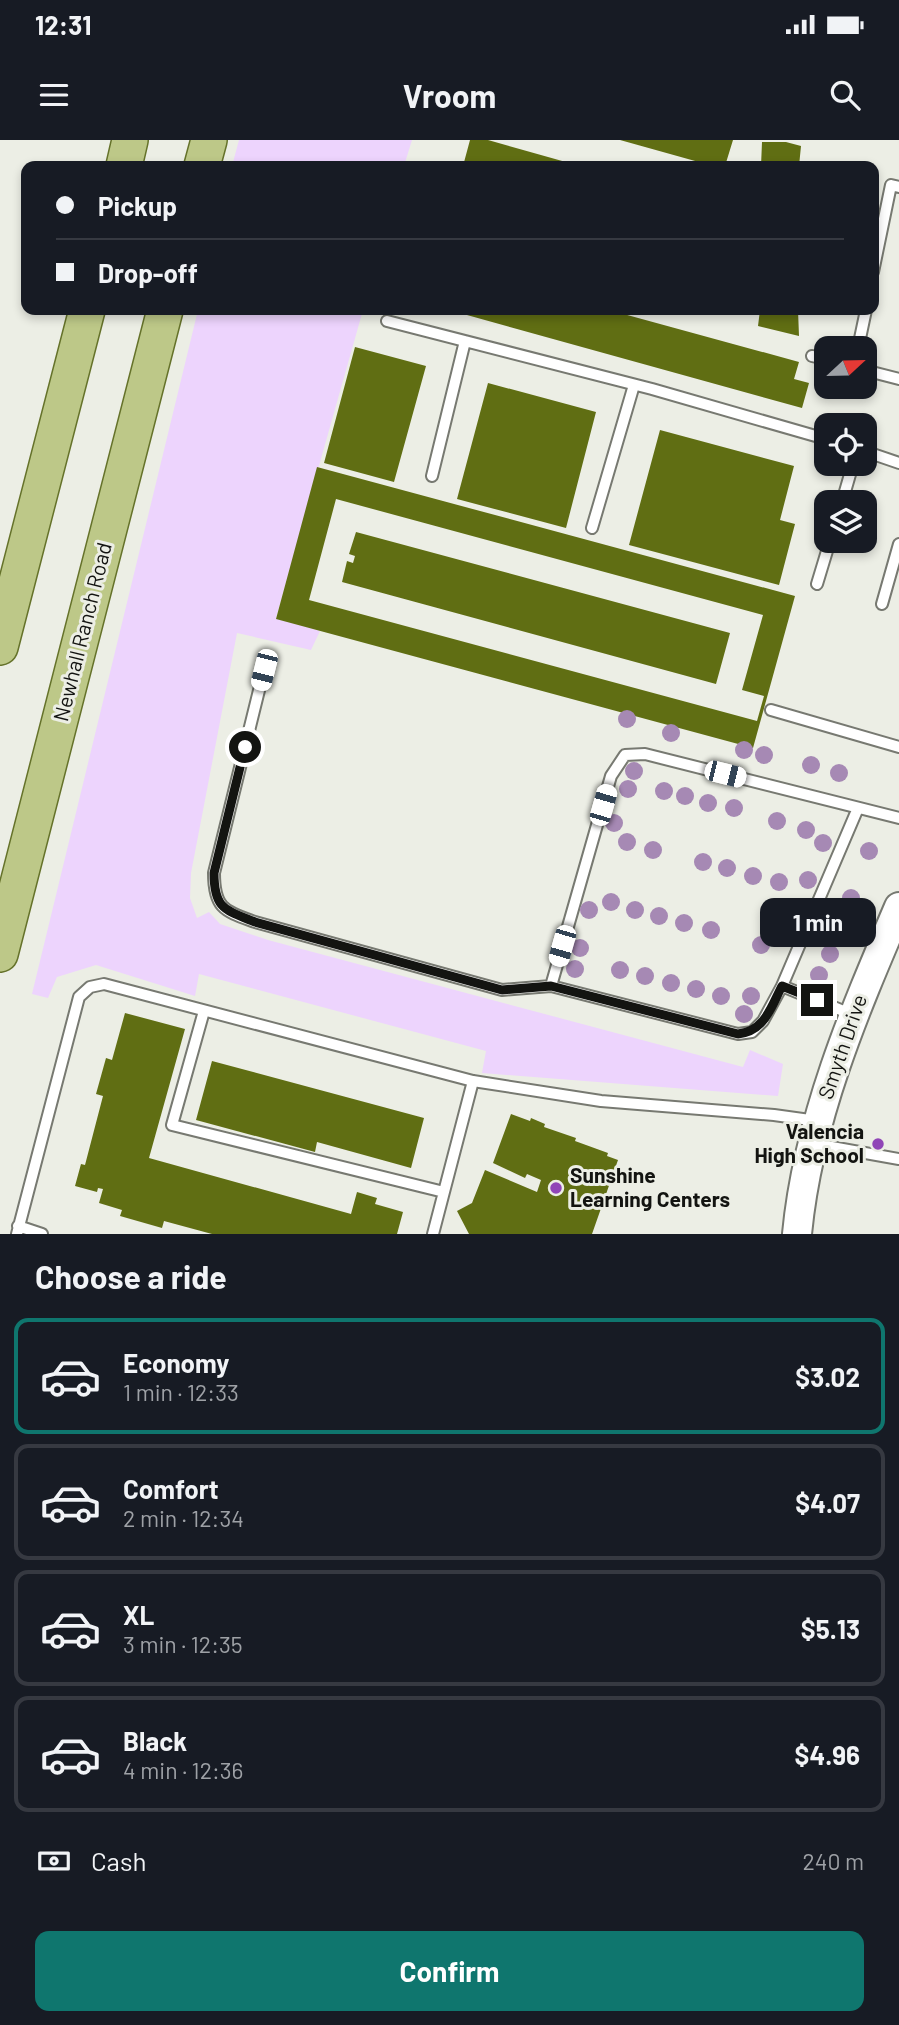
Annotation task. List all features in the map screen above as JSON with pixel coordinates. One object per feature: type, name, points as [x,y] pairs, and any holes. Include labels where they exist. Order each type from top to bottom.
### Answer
[{"type":"main road","points":[[125,161],[130,140]]},
{"type":"main road","points":[[203,161],[209,140]]},
{"type":"main road","points":[[0,647],[86,315]]},
{"type":"main road","name":"Newhall Ranch Road","points":[[0,954],[164,315]]},
{"type":"street","name":"Smyth Drive","points":[[797,1234],[815,1132],[853,1015],[899,907]]},
{"type":"lane","points":[[879,243],[891,185],[899,187]]},
{"type":"lane","points":[[861,336],[865,315]]},
{"type":"lane","points":[[387,321],[634,385],[814,436]]},
{"type":"lane","points":[[432,476],[465,341]]},
{"type":"lane","points":[[877,373],[899,379]]},
{"type":"lane","points":[[592,528],[634,385]]},
{"type":"lane","points":[[877,455],[899,463]]},
{"type":"lane","points":[[881,604],[899,544]]},
{"type":"lane","points":[[817,584],[826,553]]},
{"type":"lane","points":[[264,670],[214,873],[214,894],[227,911],[255,922],[502,990],[551,986],[738,1034],[752,1032],[763,1021],[782,986],[858,808]]},
{"type":"lane","points":[[771,710],[899,747]]},
{"type":"lane","points":[[551,986],[611,776],[625,755],[645,754],[899,818]]},
{"type":"lane","points":[[42,1234],[18,1230],[79,997],[90,987],[104,984],[473,1081],[601,1101],[774,1115],[815,1132],[899,1159]]},
{"type":"lane","points":[[782,986],[853,1015]]},
{"type":"lane","points":[[204,1012],[172,1125],[444,1192]]},
{"type":"lane","points":[[433,1234],[473,1081]]},
{"type":"shaded area","points":[[239,140],[412,140],[406,161],[233,161]]},
{"type":"shaded area","points":[[197,315],[362,315],[276,618],[320,631],[311,650],[237,633],[191,873],[190,898],[197,918],[209,912],[220,924],[268,940],[743,1067],[750,1050],[783,1064],[778,1096],[482,1073],[486,1051],[199,974],[195,996],[96,965],[57,977],[48,998],[32,994]]},
{"type":"building","points":[[470,140],[488,140],[562,161],[464,161]]},
{"type":"building","points":[[620,140],[733,140],[727,161],[695,161]]},
{"type":"building","points":[[762,142],[786,142],[801,146],[800,161],[761,161]]},
{"type":"building","points":[[467,315],[627,315],[799,362],[794,379],[809,383],[802,408]]},
{"type":"building","points":[[759,315],[798,315],[799,336],[758,326]]},
{"type":"building","points":[[355,347],[426,366],[394,482],[324,463]]},
{"type":"building","points":[[488,383],[596,412],[566,528],[457,499]]},
{"type":"building","points":[[660,430],[794,466],[780,520],[795,524],[779,585],[629,545]]},
{"type":"building","points":[[317,467],[795,596],[753,748],[276,619]],"holes":[[[336,499],[763,615],[742,690],[764,696],[757,721],[309,600]]]},
{"type":"building","points":[[356,532],[730,633],[716,684],[342,582],[347,561],[353,563],[355,556],[349,554]]},
{"type":"building","points":[[125,1013],[185,1029],[149,1158],[351,1214],[357,1192],[377,1198],[375,1204],[403,1212],[397,1234],[212,1234],[164,1221],[162,1228],[120,1216],[122,1210],[99,1203],[103,1189],[98,1188],[97,1192],[75,1186],[81,1164],[85,1165],[103,1096],[96,1094],[106,1058],[112,1060]]},
{"type":"building","points":[[212,1061],[424,1118],[411,1168],[317,1142],[315,1152],[196,1120]]},
{"type":"building","points":[[511,1114],[545,1124],[544,1127],[576,1138],[575,1141],[608,1153],[607,1156],[618,1160],[592,1234],[469,1234],[457,1211],[472,1203],[485,1170],[537,1192],[541,1180],[527,1174],[525,1178],[493,1163]]},
{"type":"place","name":"Valencia High School","points":[[878,1144]]},
{"type":"place","name":"Sunshine Learning Centers","points":[[556,1188]]},
{"type":"route","points":[[245,747],[214,873],[214,894],[227,911],[255,922],[502,990],[551,986],[738,1034],[752,1032],[763,1021],[782,986],[817,1000]]}]
